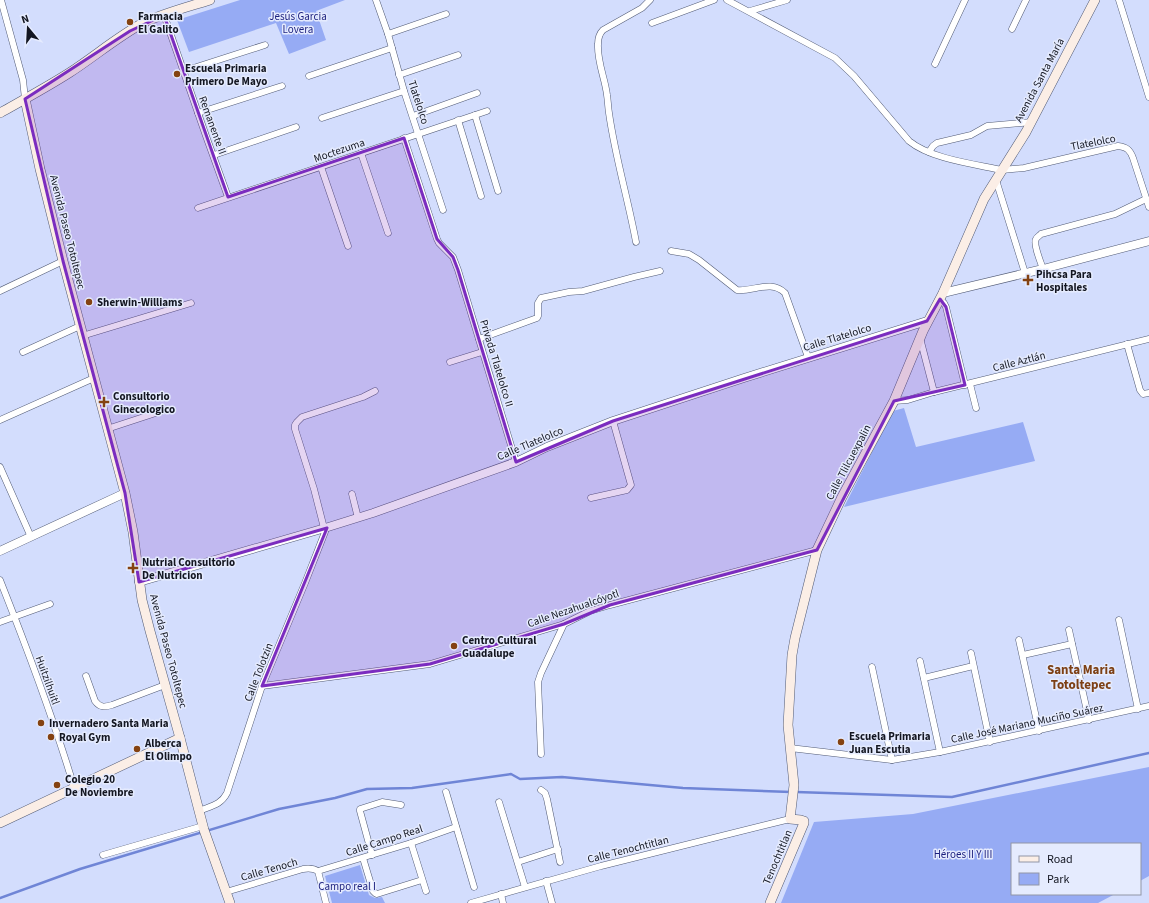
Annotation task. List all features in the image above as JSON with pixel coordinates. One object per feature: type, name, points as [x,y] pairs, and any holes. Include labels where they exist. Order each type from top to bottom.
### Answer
[{"type":"main road","points":[[0,113],[68,73],[144,23],[194,2],[210,0]]},
{"type":"main road","name":"Avenida Santa María","points":[[1002,170],[1032,122],[1095,0]]},
{"type":"main road","name":"Avenida Paseo Totoltepec","points":[[25,99],[40,169],[63,262],[125,493],[133,532],[142,600],[204,830],[230,903]]},
{"type":"main road","name":"Calle Tlilcuexpalin","points":[[794,785],[788,725],[792,655],[817,550],[842,497],[894,401],[927,321],[941,296],[984,199],[1002,170]]},
{"type":"main road","points":[[0,823],[180,738]]},
{"type":"main road","name":"Tenochtitlan","points":[[770,903],[804,824],[797,820],[793,796],[794,785]]},
{"type":"street","points":[[1,0],[24,80],[25,99]]},
{"type":"street","name":"Tlatelolco","points":[[376,0],[443,210]]},
{"type":"street","points":[[636,242],[612,128],[607,94],[598,54],[598,43],[599,36],[604,30],[642,8],[650,0]]},
{"type":"street","points":[[652,23],[714,0]]},
{"type":"street","points":[[727,0],[750,11],[835,58],[843,64],[909,141],[918,148],[938,156],[1002,170]]},
{"type":"street","points":[[750,11],[787,0]]},
{"type":"street","points":[[935,64],[965,0]]},
{"type":"street","points":[[1012,29],[1026,0]]},
{"type":"street","points":[[1118,0],[1149,97]]},
{"type":"street","points":[[388,34],[446,14]]},
{"type":"street","name":"Remanente II","points":[[164,15],[228,198]]},
{"type":"street","points":[[184,71],[265,45]]},
{"type":"street","points":[[309,76],[392,48]]},
{"type":"street","points":[[399,75],[458,55]]},
{"type":"street","points":[[198,113],[282,86]]},
{"type":"street","points":[[322,118],[404,91]]},
{"type":"street","points":[[413,116],[477,93]]},
{"type":"street","name":"Moctezuma","points":[[198,208],[487,111]]},
{"type":"street","points":[[475,115],[498,191]]},
{"type":"street","points":[[458,120],[481,196]]},
{"type":"street","points":[[929,152],[937,143],[971,135],[988,126],[1032,122]]},
{"type":"street","points":[[214,155],[296,127]]},
{"type":"street","name":"Privada Tlatelolco II","points":[[404,138],[437,239],[453,257],[458,270],[516,462]]},
{"type":"street","name":"Tlatelolco","points":[[1002,170],[1018,169],[1113,147],[1125,147],[1130,152],[1149,207]]},
{"type":"street","points":[[361,153],[388,233]]},
{"type":"street","points":[[321,167],[348,246]]},
{"type":"street","points":[[996,180],[1025,272]]},
{"type":"street","points":[[1042,269],[1035,243],[1038,236],[1115,214],[1146,199]]},
{"type":"street","points":[[976,408],[941,296],[1025,272],[1042,269],[1149,241]]},
{"type":"street","points":[[671,251],[689,254],[737,290],[769,286],[781,289],[785,293],[808,357]]},
{"type":"street","points":[[0,291],[63,262]]},
{"type":"street","points":[[479,339],[537,318],[538,303],[541,298],[590,289],[660,271]]},
{"type":"street","points":[[82,336],[191,303]]},
{"type":"street","name":"Calle Tlatelolco","points":[[139,582],[358,518],[516,462],[547,447],[613,421],[808,357],[927,321]]},
{"type":"street","points":[[23,352],[80,326]]},
{"type":"street","points":[[920,338],[934,392]]},
{"type":"street","name":"Calle Aztlán","points":[[894,401],[908,400],[934,392],[1149,339]]},
{"type":"street","points":[[1127,344],[1140,390],[1143,394],[1149,393]]},
{"type":"street","points":[[450,362],[482,352]]},
{"type":"street","points":[[0,420],[94,378]]},
{"type":"street","points":[[325,528],[295,429],[296,425],[299,420],[309,414],[363,397],[375,390]]},
{"type":"street","points":[[107,429],[164,410]]},
{"type":"street","points":[[591,498],[627,490],[630,485],[613,421]]},
{"type":"street","points":[[0,467],[31,537]]},
{"type":"street","points":[[0,551],[125,493]]},
{"type":"street","points":[[352,494],[358,518]]},
{"type":"street","name":"Calle Tolotzin","points":[[199,811],[218,803],[224,799],[227,793],[262,686],[325,535],[325,528]]},
{"type":"street","name":"Calle Nezahualcóyotl","points":[[262,686],[430,664],[564,624],[590,611],[610,605],[817,550]]},
{"type":"street","name":"Huitzilhuitl","points":[[0,580],[52,720],[74,787]]},
{"type":"street","points":[[0,622],[50,604]]},
{"type":"street","points":[[1119,620],[1138,709]]},
{"type":"street","points":[[541,754],[538,682],[564,624]]},
{"type":"street","points":[[1069,630],[1089,720]]},
{"type":"street","points":[[1019,640],[1039,731]]},
{"type":"street","points":[[1023,655],[1072,644]]},
{"type":"street","points":[[971,653],[990,742]]},
{"type":"street","points":[[920,661],[940,752]]},
{"type":"street","points":[[924,678],[973,666]]},
{"type":"street","points":[[872,668],[892,760]]},
{"type":"street","points":[[86,676],[95,701],[98,705],[104,707],[165,685]]},
{"type":"street","name":"Calle José Mariano Muciño Suárez","points":[[790,748],[892,760],[990,742],[1149,706]]},
{"type":"street","points":[[541,790],[545,793],[547,799],[560,862]]},
{"type":"street","points":[[446,792],[474,887]]},
{"type":"street","points":[[372,855],[360,809],[382,802],[401,806]]},
{"type":"street","points":[[499,802],[525,887]]},
{"type":"street","name":"Calle Tenochtitlan","points":[[471,903],[484,901],[501,894],[601,866],[797,820]]},
{"type":"street","name":"Calle Campo Real","points":[[318,872],[456,827]]},
{"type":"street","points":[[103,855],[204,830]]},
{"type":"street","points":[[411,842],[426,891]]},
{"type":"street","points":[[518,862],[558,849]]},
{"type":"street","points":[[363,858],[372,891],[375,894],[422,880]]},
{"type":"street","name":"Calle Tenoch","points":[[226,892],[303,869],[309,868],[318,872]]},
{"type":"street","points":[[318,872],[326,903]]},
{"type":"street","points":[[546,881],[552,903]]},
{"type":"street","points":[[501,894],[503,903]]},
{"type":"highlighted area","points":[[164,15],[228,197],[404,138],[437,239],[453,257],[458,270],[516,462],[613,421],[927,321],[940,299],[946,307],[965,385],[894,401],[817,550],[610,605],[564,624],[430,664],[262,686],[327,528],[139,582],[125,493],[63,261],[25,99],[130,31]]},
{"type":"green space","name":"Jesús Garcia Lovera","points":[[240,0],[345,0],[316,11],[326,40],[289,54],[276,23],[189,52],[177,20]]},
{"type":"green space","points":[[904,408],[916,447],[1023,422],[1035,461],[844,507],[893,411]]},
{"type":"green space","name":"Héroes II Y III","points":[[1149,767],[1149,876],[1141,880],[1141,843],[1011,843],[1011,895],[1113,895],[1098,903],[781,903],[814,822],[913,814]]},
{"type":"green space","name":"Campo real I","points":[[360,865],[369,895],[375,898],[382,897],[385,903],[332,903],[325,876]]},
{"type":"waterway","points":[[796,792],[952,797],[1149,753]]},
{"type":"waterway","points":[[0,898],[80,869],[279,809],[335,798],[367,789],[412,788],[511,774],[520,779],[562,777],[683,788],[791,792]]},
{"type":"place","name":"Farmacia El Galito","points":[[130,22]]},
{"type":"place","name":"Escuela Primaria Primero De Mayo","points":[[177,74]]},
{"type":"place","name":"Pihcsa Para Hospitales","points":[[1028,280]]},
{"type":"place","name":"Sherwin-Williams","points":[[89,302]]},
{"type":"place","name":"Consultorio Ginecologico","points":[[104,402]]},
{"type":"place","name":"Nutrial Consultorio De Nutricion","points":[[133,568]]},
{"type":"place","name":"Centro Cultural Guadalupe","points":[[454,646]]},
{"type":"place","name":"Invernadero Santa Maria","points":[[41,723]]},
{"type":"place","name":"Royal Gym","points":[[51,737]]},
{"type":"place","name":"Escuela Primaria Juan Escutia","points":[[841,742]]},
{"type":"place","name":"Alberca El Olimpo","points":[[137,749]]},
{"type":"place","name":"Colegio 20 De Noviembre","points":[[57,785]]},
{"type":"district","name":"Santa Maria Totoltepec","points":[[1081,676]]}]
